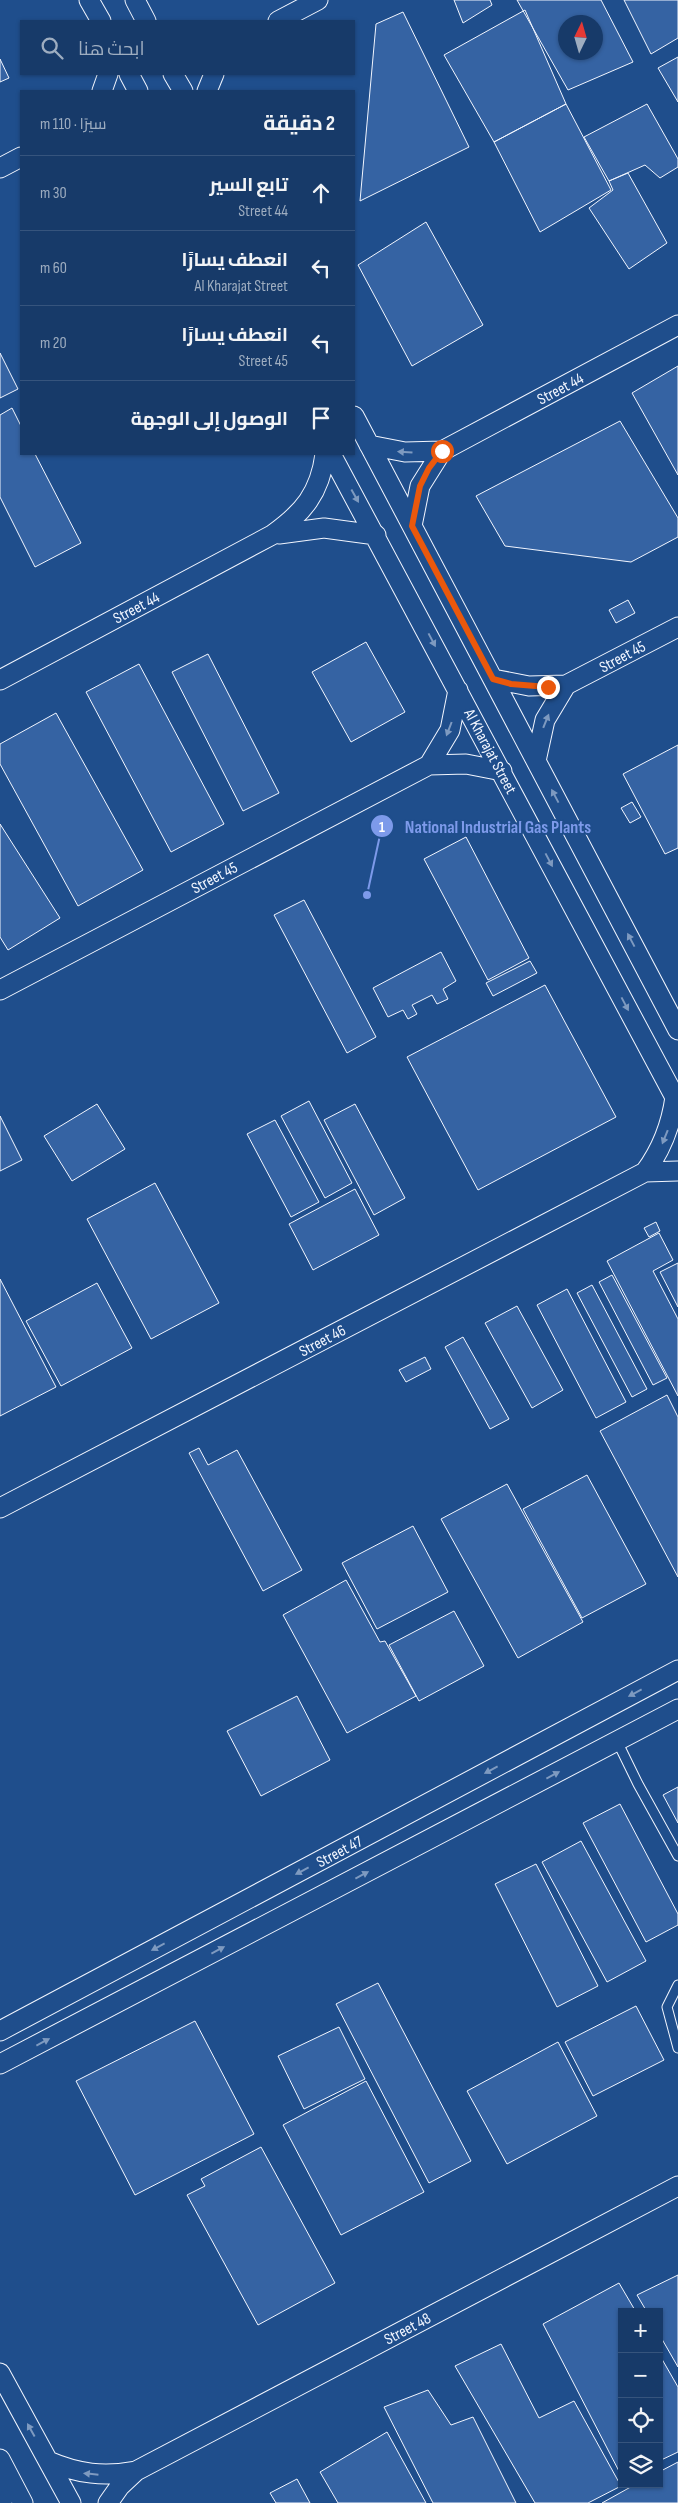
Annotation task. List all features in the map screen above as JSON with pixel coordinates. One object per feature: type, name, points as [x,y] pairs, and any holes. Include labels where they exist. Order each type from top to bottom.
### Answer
[{"type":"street","points":[[89,0],[100,20]]},
{"type":"street","points":[[135,0],[145,20]]},
{"type":"street","points":[[280,20],[318,0]]},
{"type":"street","points":[[102,90],[108,75]]},
{"type":"street","points":[[130,75],[137,90]]},
{"type":"street","points":[[174,75],[182,90]]},
{"type":"street","points":[[207,90],[214,75]]},
{"type":"street","points":[[0,168],[20,158]]},
{"type":"street","name":"Street 44","points":[[412,526],[420,486],[429,468],[442,451],[678,325]]},
{"type":"street","points":[[355,418],[678,1030]]},
{"type":"street","name":"Street 44","points":[[369,445],[405,452],[442,451]]},
{"type":"street","name":"Street 44","points":[[0,680],[272,535],[295,519],[312,497],[323,472],[325,455]]},
{"type":"street","name":"Al Kharajat Street","points":[[332,455],[376,535],[676,1100]]},
{"type":"street","name":"Street 44","points":[[272,535],[324,528],[376,535]]},
{"type":"street","name":"Street 45","points":[[493,679],[529,686],[566,685],[678,627]]},
{"type":"street","points":[[536,761],[545,720],[566,685]]},
{"type":"street","points":[[429,765],[450,730],[458,690]]},
{"type":"street","name":"Street 45","points":[[0,990],[429,765],[466,764],[502,771]]},
{"type":"street","name":"Street 46","points":[[0,1508],[645,1172],[657,1156],[666,1137],[676,1100]]},
{"type":"street","name":"Street 46","points":[[645,1172],[678,1171]]},
{"type":"street","name":"Street 47","points":[[0,2031],[678,1670]]},
{"type":"street","name":"Street 47","points":[[0,2064],[678,1708]]},
{"type":"street","name":"Street 48","points":[[108,2503],[120,2486],[136,2471],[678,2186]]},
{"type":"street","points":[[0,2373],[71,2503]]},
{"type":"street","name":"Street 48","points":[[48,2461],[69,2470],[91,2474],[114,2475],[136,2471]]},
{"type":"street","points":[[2,2503],[4,2466]]},
{"type":"street","points":[[4,2466],[23,2503]]},
{"type":"lane","points":[[617,1741],[638,1784],[678,1856]]},
{"type":"lane","points":[[678,1985],[667,2007],[678,2048]]},
{"type":"building","points":[[454,0],[490,0],[492,5],[463,23]]},
{"type":"building","points":[[517,0],[601,0],[633,62],[568,90]]},
{"type":"building","points":[[624,0],[678,0],[678,38],[651,54]]},
{"type":"building","points":[[525,10],[566,104],[494,142],[444,55]]},
{"type":"building","points":[[403,12],[469,147],[360,201],[376,24]]},
{"type":"building","points":[[678,57],[678,102],[658,68]]},
{"type":"building","points":[[0,59],[9,78],[0,82]]},
{"type":"building","points":[[566,104],[611,190],[540,232],[494,142]]},
{"type":"building","points":[[647,104],[678,159],[678,167],[660,178],[645,165],[609,181],[584,137]]},
{"type":"building","points":[[628,173],[667,243],[629,269],[589,208],[613,190],[609,181]]},
{"type":"building","points":[[426,222],[483,325],[412,366],[358,265]]},
{"type":"building","points":[[0,353],[18,389],[0,398]]},
{"type":"building","points":[[678,366],[678,475],[632,393]]},
{"type":"building","points":[[12,408],[20,424],[20,455],[36,455],[81,543],[35,567],[0,497],[0,415]]},
{"type":"building","points":[[620,421],[678,518],[678,537],[631,562],[505,546],[476,496]]},
{"type":"building","points":[[628,600],[635,613],[616,623],[609,610]]},
{"type":"building","points":[[366,642],[405,712],[351,742],[312,672]]},
{"type":"building","points":[[208,654],[279,793],[243,811],[172,672]]},
{"type":"building","points":[[139,664],[224,824],[171,852],[86,692]]},
{"type":"building","points":[[56,713],[143,870],[78,906],[0,764],[0,744]]},
{"type":"building","points":[[678,745],[678,848],[665,854],[623,774]]},
{"type":"building","points":[[632,802],[641,817],[630,823],[621,808]]},
{"type":"building","points":[[0,824],[60,918],[8,950],[0,937]]},
{"type":"building","points":[[466,837],[529,958],[488,980],[424,859]]},
{"type":"building","points":[[304,900],[376,1037],[347,1053],[274,915]]},
{"type":"building","points":[[441,952],[456,981],[443,989],[448,999],[437,1004],[432,995],[412,1005],[417,1014],[408,1019],[403,1010],[388,1017],[373,988]]},
{"type":"building","points":[[530,961],[537,973],[493,996],[486,983]]},
{"type":"building","points":[[545,985],[616,1117],[478,1190],[407,1057]]},
{"type":"building","points":[[309,1101],[352,1183],[325,1198],[281,1116]]},
{"type":"building","points":[[97,1104],[125,1149],[72,1181],[44,1136]]},
{"type":"building","points":[[355,1104],[405,1198],[374,1215],[324,1120]]},
{"type":"building","points":[[0,1116],[22,1160],[0,1171]]},
{"type":"building","points":[[275,1120],[319,1202],[291,1217],[247,1134]]},
{"type":"building","points":[[155,1183],[219,1303],[151,1339],[87,1219]]},
{"type":"building","points":[[355,1189],[379,1235],[313,1270],[289,1224]]},
{"type":"building","points":[[656,1222],[660,1231],[649,1237],[644,1228]]},
{"type":"building","points":[[659,1233],[673,1260],[653,1271],[678,1319],[678,1396],[607,1261]]},
{"type":"building","points":[[678,1263],[678,1307],[660,1272]]},
{"type":"building","points":[[612,1275],[667,1378],[653,1385],[599,1282]]},
{"type":"building","points":[[0,1279],[56,1387],[0,1416]]},
{"type":"building","points":[[97,1283],[132,1348],[61,1386],[26,1321]]},
{"type":"building","points":[[592,1285],[647,1389],[632,1397],[577,1293]]},
{"type":"building","points":[[567,1289],[626,1402],[596,1418],[537,1305]]},
{"type":"building","points":[[517,1306],[563,1390],[532,1408],[485,1323]]},
{"type":"building","points":[[463,1337],[509,1419],[490,1429],[445,1347]]},
{"type":"building","points":[[425,1357],[431,1369],[406,1382],[399,1370]]},
{"type":"building","points":[[667,1395],[678,1417],[678,1577],[600,1431]]},
{"type":"building","points":[[199,1448],[208,1465],[237,1450],[302,1570],[263,1591],[189,1453]]},
{"type":"building","points":[[587,1475],[646,1584],[582,1618],[523,1509]]},
{"type":"building","points":[[507,1484],[583,1622],[518,1658],[441,1519]]},
{"type":"building","points":[[413,1526],[448,1592],[377,1629],[342,1563]]},
{"type":"building","points":[[346,1580],[380,1642],[385,1641],[416,1696],[347,1733],[283,1615]]},
{"type":"building","points":[[454,1611],[484,1666],[419,1701],[389,1645]]},
{"type":"building","points":[[297,1696],[330,1760],[261,1796],[227,1731]]},
{"type":"building","points":[[678,1787],[678,1823],[663,1795]]},
{"type":"building","points":[[620,1804],[678,1914],[678,1925],[646,1942],[583,1823]]},
{"type":"building","points":[[581,1841],[646,1961],[607,1982],[542,1862]]},
{"type":"building","points":[[536,1864],[598,1986],[557,2007],[495,1884]]},
{"type":"building","points":[[378,1983],[471,2161],[429,2183],[336,2004]]},
{"type":"building","points":[[636,2006],[664,2060],[593,2096],[565,2042]]},
{"type":"building","points":[[195,2021],[254,2134],[135,2195],[76,2081]]},
{"type":"building","points":[[339,2027],[365,2079],[304,2109],[278,2056]]},
{"type":"building","points":[[558,2042],[597,2116],[507,2164],[467,2091]]},
{"type":"building","points":[[366,2081],[424,2192],[341,2235],[283,2125]]},
{"type":"building","points":[[261,2147],[335,2283],[258,2325],[187,2195],[205,2186],[201,2179]]},
{"type":"building","points":[[678,2275],[678,2367],[663,2341],[663,2308],[645,2308],[637,2295]]},
{"type":"building","points":[[619,2283],[634,2308],[618,2308],[618,2469],[543,2324]]},
{"type":"building","points":[[501,2344],[539,2418],[574,2401],[618,2481],[618,2488],[588,2503],[535,2503],[455,2366]]},
{"type":"building","points":[[663,2361],[678,2387],[678,2452],[663,2459]]},
{"type":"building","points":[[428,2390],[451,2425],[473,2417],[516,2503],[433,2503],[384,2407]]},
{"type":"building","points":[[387,2432],[426,2503],[338,2503],[320,2472]]},
{"type":"building","points":[[678,2462],[678,2503],[602,2503],[629,2488],[663,2488],[663,2470]]},
{"type":"building","points":[[297,2479],[310,2503],[276,2503],[270,2493]]},
{"type":"place","name":"National Industrial Gas Plants","points":[[367,895]]},
{"type":"route","points":[[442,451],[429,468],[420,486],[414,506],[412,526],[493,679],[511,684],[548,687]]}]
